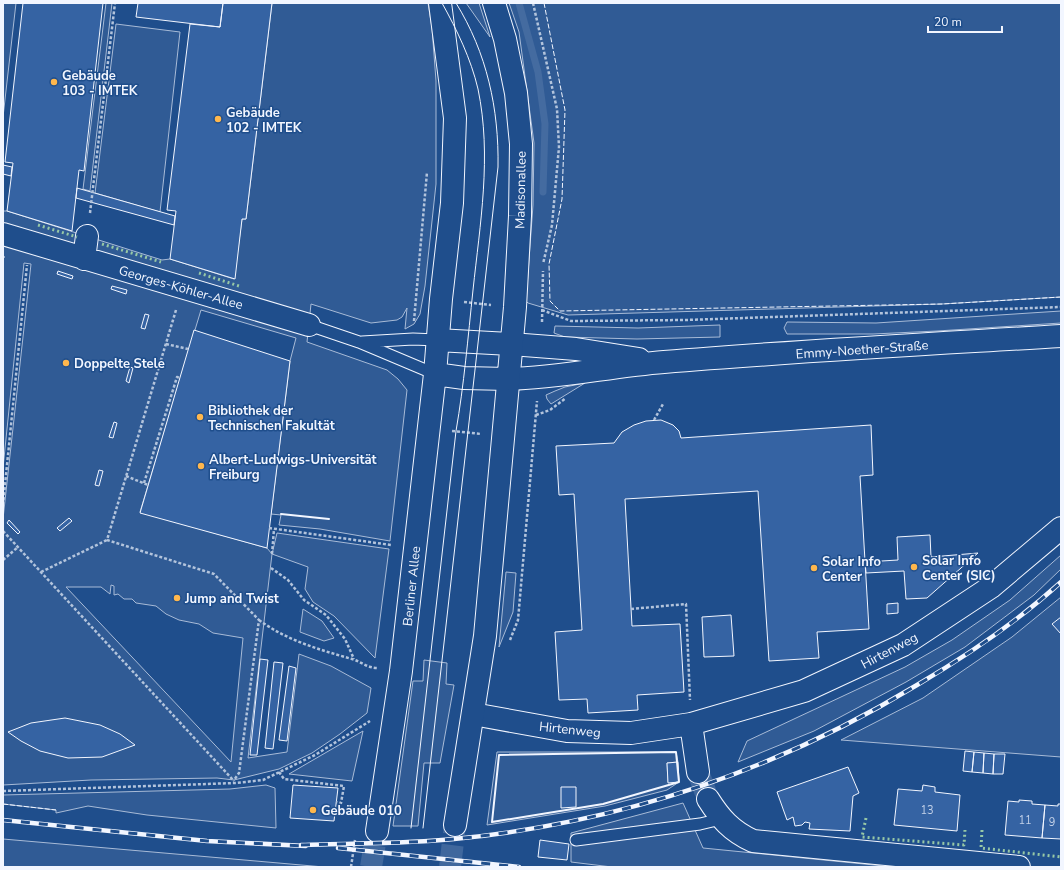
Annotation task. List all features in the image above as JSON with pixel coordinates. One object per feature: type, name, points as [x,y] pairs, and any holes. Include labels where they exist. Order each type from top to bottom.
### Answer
[{"type":"street","points":[[437,340],[455,165],[455,118],[440,3]]},
{"type":"street","name":"Madisonallee","points":[[494,3],[505,39],[516,93],[521,144],[520,216],[515,307],[508,379]]},
{"type":"street","name":"Georges-Köhler-Allee","points":[[3,234],[308,325]]},
{"type":"street","points":[[84,259],[87,236]]},
{"type":"street","name":"Emmy-Noether-Straße","points":[[435,374],[469,378],[538,379],[662,362],[1061,336]]},
{"type":"street","name":"Emmy-Noether-Straße","points":[[437,340],[576,349],[662,362]]},
{"type":"street","name":"Berliner Allee","points":[[377,831],[401,671],[435,374],[437,340]]},
{"type":"street","points":[[455,825],[486,636],[508,379]]},
{"type":"street","name":"Hirtenweg","points":[[473,714],[567,731],[631,733],[691,724],[804,691],[903,645],[991,587],[1061,528]]},
{"type":"street","points":[[691,724],[698,772]]},
{"type":"street","points":[[708,799],[721,819],[737,834],[752,841],[1019,867]]},
{"type":"lane","name":"Georges-Köhler-Allee","points":[[308,325],[359,342],[435,374]]},
{"type":"lane","name":"Georges-Köhler-Allee","points":[[359,342],[413,339],[437,340]]},
{"type":"lane","points":[[576,840],[700,824],[721,819]]},
{"type":"path","points":[[87,236],[115,3]]},
{"type":"path","points":[[533,3],[557,110],[559,146],[552,225],[543,264],[542,310],[571,321],[686,320],[1061,307]]},
{"type":"path","points":[[414,298],[428,169]]},
{"type":"path","points":[[3,505],[27,263]]},
{"type":"path","points":[[108,540],[182,288]]},
{"type":"path","points":[[464,302],[492,305]]},
{"type":"path","points":[[166,344],[188,350]]},
{"type":"path","points":[[144,483],[177,377],[180,378]]},
{"type":"path","points":[[654,420],[663,404]]},
{"type":"path","points":[[508,645],[518,620],[536,415]]},
{"type":"path","points":[[429,428],[533,440]]},
{"type":"path","points":[[126,476],[148,485]]},
{"type":"path","points":[[269,528],[396,546]]},
{"type":"path","points":[[272,554],[274,529]]},
{"type":"path","points":[[3,531],[235,782]]},
{"type":"path","points":[[41,572],[108,540],[214,574],[259,620],[295,639],[327,653],[354,660],[369,668],[382,669]]},
{"type":"path","points":[[3,560],[18,547]]},
{"type":"path","points":[[271,568],[288,580],[304,600],[326,616],[346,640],[354,660]]},
{"type":"path","points":[[631,609],[686,604],[691,724]]},
{"type":"path","points":[[235,782],[239,773],[259,620]]},
{"type":"path","points":[[3,791],[263,780],[315,755],[374,719]]},
{"type":"path","points":[[279,772],[284,779],[344,786],[341,803],[336,802]]},
{"type":"shaded area","points":[[3,3],[16,3],[3,117]]},
{"type":"shaded area","points":[[106,3],[112,3],[90,191],[83,189]]},
{"type":"shaded area","points":[[272,3],[428,3],[432,28],[436,81],[436,184],[425,286],[420,314],[414,324],[405,329],[407,308],[402,317],[397,320],[371,323],[311,304],[307,342],[387,370],[398,379],[407,390],[390,541],[320,529],[279,525],[281,515],[271,514],[290,361],[296,338],[201,310],[140,512],[267,548],[272,554],[248,758],[287,752],[299,654],[331,666],[371,688],[367,713],[312,753],[279,769],[234,780],[217,778],[91,780],[3,785],[3,519],[31,264],[24,263],[3,468],[3,258],[5,257],[3,256],[3,211],[162,260],[170,259],[234,279],[242,219],[246,219]],"holes":[[[111,585],[114,586],[114,595],[118,594],[124,599],[132,599],[136,603],[156,606],[166,614],[179,620],[199,624],[213,633],[243,638],[231,762],[66,587],[101,587],[110,594]]]},
{"type":"shaded area","points":[[466,3],[479,3],[490,37],[471,10]]},
{"type":"shaded area","points":[[509,3],[1061,3],[1061,297],[942,304],[568,315],[528,303],[526,301],[533,205],[534,143],[519,32]]},
{"type":"shaded area","points":[[116,24],[180,32],[160,212],[95,193]]},
{"type":"shaded area","points":[[1061,311],[1061,323],[937,331],[873,334],[787,334],[784,328],[787,322],[876,323]]},
{"type":"shaded area","points":[[720,325],[720,337],[637,339],[565,337],[554,333],[555,326],[638,328]]},
{"type":"shaded area","points":[[585,383],[551,404],[547,399],[546,395],[555,391],[565,387]]},
{"type":"shaded area","points":[[277,533],[389,549],[375,658],[334,616],[313,602],[305,589],[308,567],[272,554]]},
{"type":"shaded area","points":[[1061,555],[1061,569],[1034,595],[965,647],[906,682],[814,731],[738,762],[747,741],[905,667],[952,640],[1010,600]]},
{"type":"shaded area","points":[[506,572],[516,573],[513,612],[499,647]]},
{"type":"shaded area","points":[[1061,597],[1061,757],[841,740],[923,698],[1012,637]]},
{"type":"shaded area","points":[[303,609],[322,621],[334,638],[324,641],[300,632]]},
{"type":"shaded area","points":[[424,660],[447,663],[446,684],[454,685],[440,763],[424,763],[418,826],[393,826],[413,681],[423,681]]},
{"type":"shaded area","points":[[363,731],[352,781],[289,774]]},
{"type":"shaded area","points":[[497,752],[676,752],[678,762],[667,763],[668,782],[679,782],[667,790],[605,806],[487,825]]},
{"type":"shaded area","points":[[266,785],[275,788],[276,828],[147,815],[88,806],[56,813],[56,810],[3,804],[3,795],[230,789]]},
{"type":"shaded area","points":[[683,803],[703,848],[894,867],[612,867],[571,862],[571,833]]},
{"type":"shaded area","points":[[3,839],[233,859],[324,867],[3,867]]},
{"type":"building","name":"Gebäude 103 - IMTEK","points":[[23,3],[103,3],[84,171],[79,170],[72,231],[7,211],[13,163],[5,162]]},
{"type":"building","points":[[138,3],[223,3],[220,27],[136,17]]},
{"type":"building","name":"Gebäude 102 - IMTEK","points":[[223,3],[272,3],[246,219],[242,219],[235,279],[170,259],[176,211],[167,210],[190,24],[220,27]]},
{"type":"building","points":[[3,165],[12,167],[11,176],[3,174]]},
{"type":"building","points":[[77,188],[175,216],[174,225],[76,198]]},
{"type":"building","points":[[58,271],[73,276],[72,279],[57,274]]},
{"type":"building","points":[[112,286],[127,290],[126,294],[111,289]]},
{"type":"building","points":[[145,314],[149,315],[145,329],[141,328]]},
{"type":"building","points":[[194,330],[290,361],[267,548],[140,513]]},
{"type":"building","points":[[130,367],[133,368],[129,383],[126,381]]},
{"type":"building","name":"Solar Info Center","points":[[661,420],[673,425],[679,431],[681,438],[871,425],[873,475],[860,476],[869,629],[817,632],[819,658],[769,661],[758,491],[625,499],[632,626],[680,624],[684,692],[637,695],[638,710],[588,713],[587,699],[559,700],[555,632],[582,630],[574,494],[559,495],[556,446],[614,443],[622,432],[634,425],[646,421]]},
{"type":"building","points":[[114,422],[117,423],[113,438],[109,437]]},
{"type":"building","points":[[99,470],[103,471],[99,486],[95,485]]},
{"type":"building","points":[[69,518],[72,521],[60,531],[57,528]]},
{"type":"building","points":[[9,520],[20,532],[18,534],[7,523]]},
{"type":"building","name":"Solar Info Center (SIC)","points":[[930,535],[931,557],[978,553],[927,598],[906,599],[904,571],[866,573],[865,562],[898,560],[897,537]]},
{"type":"building","points":[[898,603],[898,613],[887,614],[887,604]]},
{"type":"building","points":[[731,615],[734,656],[704,657],[702,617]]},
{"type":"building","points":[[1061,617],[1061,634],[1052,624]]},
{"type":"building","points":[[260,659],[268,660],[257,755],[250,755]]},
{"type":"building","points":[[274,662],[283,663],[273,749],[265,748]]},
{"type":"building","points":[[289,666],[296,668],[287,741],[279,740]]},
{"type":"building","points":[[65,718],[100,725],[120,734],[135,745],[102,757],[68,758],[40,751],[8,732],[31,723]]},
{"type":"building","points":[[965,751],[974,752],[972,772],[963,771]]},
{"type":"building","points":[[974,752],[984,753],[983,773],[972,772]]},
{"type":"building","points":[[984,753],[994,754],[993,774],[983,773]]},
{"type":"building","points":[[994,754],[1005,754],[1003,774],[993,774]]},
{"type":"building","points":[[678,762],[679,782],[668,783],[667,763]]},
{"type":"building","points":[[848,767],[859,793],[853,796],[850,831],[809,829],[810,823],[805,822],[802,825],[795,826],[793,817],[787,820],[777,792]]},
{"type":"building","name":"Gebäude 010","points":[[293,785],[338,788],[334,821],[290,818]]},
{"type":"building","points":[[923,785],[935,787],[935,792],[960,795],[957,831],[894,825],[898,789],[922,791]]},
{"type":"building","points":[[561,787],[576,787],[576,807],[561,808]]},
{"type":"building","points":[[1019,800],[1032,801],[1032,804],[1045,805],[1042,838],[1005,835],[1008,801],[1019,802]]},
{"type":"building","points":[[1058,804],[1061,804],[1061,839],[1042,838],[1045,805],[1058,806]]},
{"type":"building","points":[[540,840],[569,844],[567,860],[538,857]]},
{"type":"waterway","points":[[519,3],[538,72],[545,124],[543,192]]},
{"type":"tunnel","points":[[698,772],[708,799]]},
{"type":"tunnel","points":[[450,867],[455,825]]},
{"type":"tunnel","points":[[371,867],[377,831]]},
{"type":"tram line","points":[[411,828],[456,431],[466,361],[481,215],[484,165],[484,139],[478,89],[472,67],[463,45],[442,3]]},
{"type":"tram line","points":[[423,828],[498,167],[496,124],[489,82],[476,42],[456,3]]},
{"type":"railway","points":[[301,845],[435,841],[515,831],[576,820],[636,806],[694,788],[752,767],[808,743],[863,716],[917,685],[973,650],[1027,611],[1061,582]]},
{"type":"railway","points":[[3,820],[207,841],[306,846]]},
{"type":"railway","points":[[338,848],[519,867]]},
{"type":"hedge","points":[[38,225],[77,237]]},
{"type":"hedge","points":[[102,244],[161,262]]},
{"type":"hedge","points":[[199,273],[239,286]]},
{"type":"hedge","points":[[866,818],[862,837],[964,845],[965,830]]},
{"type":"hedge","points":[[982,830],[981,848],[1061,857]]},
{"type":"fence","points":[[544,3],[565,110],[562,199],[549,264],[550,301],[560,311],[942,304],[1061,297]]},
{"type":"fence","points":[[3,804],[56,810]]},
{"type":"wall","points":[[281,514],[329,519]]},
{"type":"wall","points":[[676,752],[679,782],[603,804],[492,822],[499,755],[676,752]]},
{"type":"place","name":"Gebäude 103 - IMTEK","points":[[54,82]]},
{"type":"place","name":"Gebäude 102 - IMTEK","points":[[218,119]]},
{"type":"place","name":"Doppelte Stele","points":[[66,363]]},
{"type":"place","name":"Bibliothek der Technischen Fakultät","points":[[200,417]]},
{"type":"place","name":"Albert-Ludwigs-Universität Freiburg","points":[[201,466]]},
{"type":"place","name":"Solar Info Center (SIC)","points":[[914,567]]},
{"type":"place","name":"Solar Info Center","points":[[814,568]]},
{"type":"place","name":"Jump and Twist","points":[[177,598]]},
{"type":"place","name":"Gebäude 010","points":[[313,810]]}]
